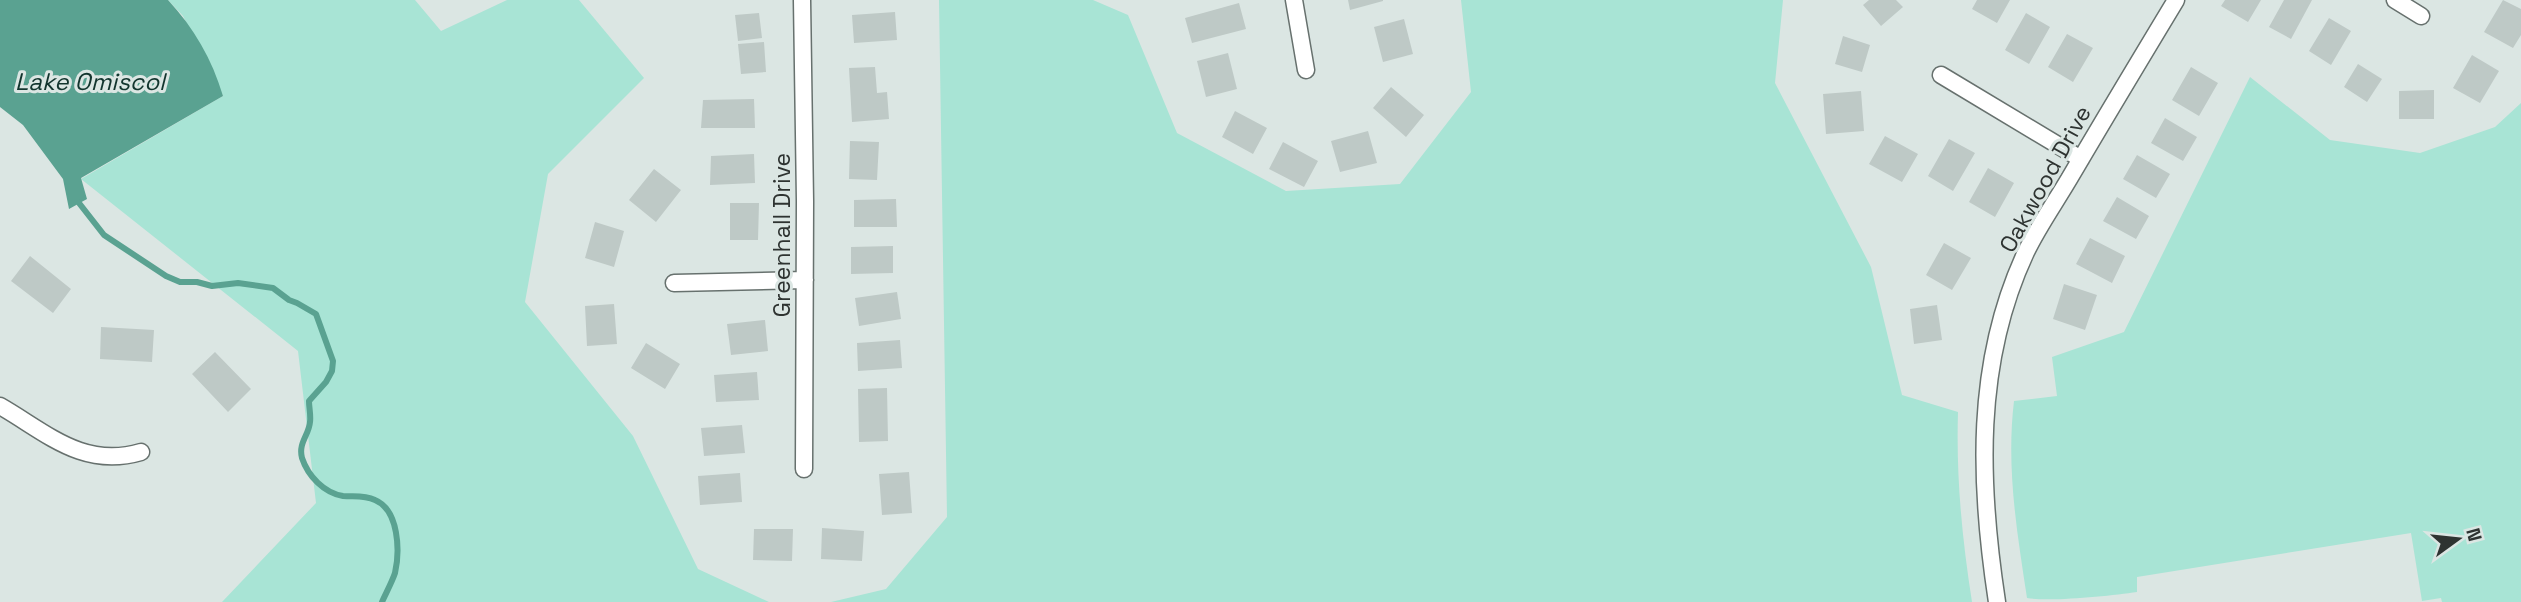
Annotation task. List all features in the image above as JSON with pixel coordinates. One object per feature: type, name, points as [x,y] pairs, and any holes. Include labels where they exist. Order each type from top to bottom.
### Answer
[{"type":"street","name":"Greenhall Drive","points":[[802,0],[804,469]]},
{"type":"street","points":[[1294,0],[1306,70]]},
{"type":"street","name":"Oakwood Drive","points":[[1997,602],[1984,502],[1983,443],[1987,394],[1996,345],[2009,298],[2026,252],[2176,0]]},
{"type":"street","points":[[2395,0],[2421,16]]},
{"type":"street","points":[[1941,75],[2081,159]]},
{"type":"street","points":[[674,283],[805,280]]},
{"type":"street","points":[[0,406],[70,449],[91,456],[113,458],[141,452]]},
{"type":"shaded area","points":[[168,0],[415,0],[441,31],[507,0],[579,0],[644,78],[548,174],[525,302],[633,436],[698,569],[769,602],[222,602],[316,503],[298,351],[81,179],[223,96],[183,16]]},
{"type":"shaded area","points":[[939,0],[1093,0],[1128,15],[1177,133],[1286,191],[1400,184],[1471,92],[1461,0],[1783,0],[1775,83],[1871,267],[1902,395],[1958,412],[1960,507],[1972,602],[831,602],[886,589],[947,517]]},
{"type":"shaded area","points":[[2250,77],[2330,140],[2420,153],[2495,127],[2521,103],[2521,602],[2442,602],[2441,598],[2422,601],[2411,533],[2137,577],[2137,592],[2065,599],[2027,598],[2012,475],[2014,401],[2057,396],[2052,357],[2124,332]]},
{"type":"water","name":"Lake Omiscol","points":[[0,0],[168,0],[201,45],[223,96],[81,178],[87,199],[69,209],[63,179],[23,125],[0,107]]},
{"type":"building","points":[[1348,0],[1383,0],[1383,1],[1350,10]]},
{"type":"building","points":[[1869,0],[1896,0],[1903,7],[1881,26],[1863,5]]},
{"type":"building","points":[[1977,0],[2010,0],[1997,23],[1972,9]]},
{"type":"building","points":[[2225,0],[2261,0],[2248,22],[2221,6]]},
{"type":"building","points":[[2284,0],[2312,0],[2291,39],[2269,27]]},
{"type":"building","points":[[2503,0],[2521,9],[2521,35],[2513,48],[2484,32]]},
{"type":"building","points":[[1239,3],[1246,29],[1192,43],[1185,18]]},
{"type":"building","points":[[895,12],[897,40],[854,43],[852,15]]},
{"type":"building","points":[[759,13],[762,38],[738,41],[735,15]]},
{"type":"building","points":[[2026,13],[2050,27],[2029,64],[2005,50]]},
{"type":"building","points":[[2329,18],[2351,31],[2331,65],[2309,51]]},
{"type":"building","points":[[1404,19],[1413,54],[1383,62],[1374,27]]},
{"type":"building","points":[[2067,34],[2093,48],[2073,82],[2048,67]]},
{"type":"building","points":[[1843,36],[1870,45],[1862,72],[1835,64]]},
{"type":"building","points":[[764,42],[766,72],[741,74],[738,44]]},
{"type":"building","points":[[1228,53],[1237,89],[1206,97],[1197,61]]},
{"type":"building","points":[[2472,55],[2499,71],[2480,103],[2453,88]]},
{"type":"building","points":[[2358,64],[2382,79],[2367,102],[2344,87]]},
{"type":"building","points":[[875,67],[877,93],[887,92],[889,119],[852,122],[849,68]]},
{"type":"building","points":[[2191,67],[2218,83],[2199,116],[2172,100]]},
{"type":"building","points":[[1391,87],[1424,115],[1406,137],[1373,108]]},
{"type":"building","points":[[2434,90],[2434,119],[2399,119],[2399,91]]},
{"type":"building","points":[[1861,91],[1864,131],[1826,134],[1823,94]]},
{"type":"building","points":[[754,99],[755,128],[701,128],[703,100]]},
{"type":"building","points":[[1235,111],[1267,128],[1253,154],[1222,137]]},
{"type":"building","points":[[2165,118],[2197,137],[2183,161],[2151,143]]},
{"type":"building","points":[[1368,131],[1377,163],[1340,172],[1331,141]]},
{"type":"building","points":[[1885,136],[1918,154],[1902,182],[1869,164]]},
{"type":"building","points":[[1949,139],[1975,153],[1953,191],[1928,176]]},
{"type":"building","points":[[850,141],[879,142],[877,180],[849,179]]},
{"type":"building","points":[[1283,142],[1318,161],[1304,187],[1269,169]]},
{"type":"building","points":[[754,154],[755,183],[710,185],[711,156]]},
{"type":"building","points":[[2137,155],[2170,174],[2156,198],[2123,179]]},
{"type":"building","points":[[1988,168],[2014,183],[1995,217],[1969,202]]},
{"type":"building","points":[[654,169],[681,190],[656,222],[629,200]]},
{"type":"building","points":[[2117,197],[2149,216],[2136,239],[2103,221]]},
{"type":"building","points":[[896,199],[897,227],[854,227],[854,200]]},
{"type":"building","points":[[730,203],[759,203],[758,240],[730,240]]},
{"type":"building","points":[[595,222],[624,231],[614,267],[585,258]]},
{"type":"building","points":[[2090,238],[2125,256],[2112,283],[2076,264]]},
{"type":"building","points":[[1944,243],[1971,258],[1952,290],[1926,275]]},
{"type":"building","points":[[893,246],[893,273],[851,274],[851,247]]},
{"type":"building","points":[[30,256],[71,289],[53,313],[11,281]]},
{"type":"building","points":[[2064,284],[2097,295],[2085,330],[2053,319]]},
{"type":"building","points":[[897,292],[901,319],[859,326],[855,298]]},
{"type":"building","points":[[614,304],[617,344],[587,346],[585,306]]},
{"type":"building","points":[[1937,305],[1942,340],[1914,344],[1910,309]]},
{"type":"building","points":[[765,320],[768,351],[731,355],[727,324]]},
{"type":"building","points":[[101,327],[154,330],[152,362],[100,359]]},
{"type":"building","points":[[900,340],[902,368],[858,371],[857,343]]},
{"type":"building","points":[[646,343],[680,364],[665,389],[631,368]]},
{"type":"building","points":[[215,352],[251,389],[228,412],[192,374]]},
{"type":"building","points":[[757,372],[759,400],[716,402],[714,375]]},
{"type":"building","points":[[887,388],[888,441],[859,442],[858,389]]},
{"type":"building","points":[[742,425],[745,453],[704,456],[701,428]]},
{"type":"building","points":[[909,472],[912,513],[882,515],[879,474]]},
{"type":"building","points":[[740,473],[742,502],[700,505],[698,476]]},
{"type":"building","points":[[822,528],[864,531],[862,561],[821,559]]},
{"type":"building","points":[[754,529],[793,529],[792,561],[753,560]]},
{"type":"waterway","points":[[79,203],[104,235],[166,276],[180,282],[197,282],[212,286],[238,283],[273,288],[316,314],[333,361],[332,371],[326,382],[309,401],[310,422],[301,448],[302,458],[308,471],[329,491],[343,496],[371,498],[383,505],[389,513],[396,532],[397,554],[395,573],[382,602]]}]
